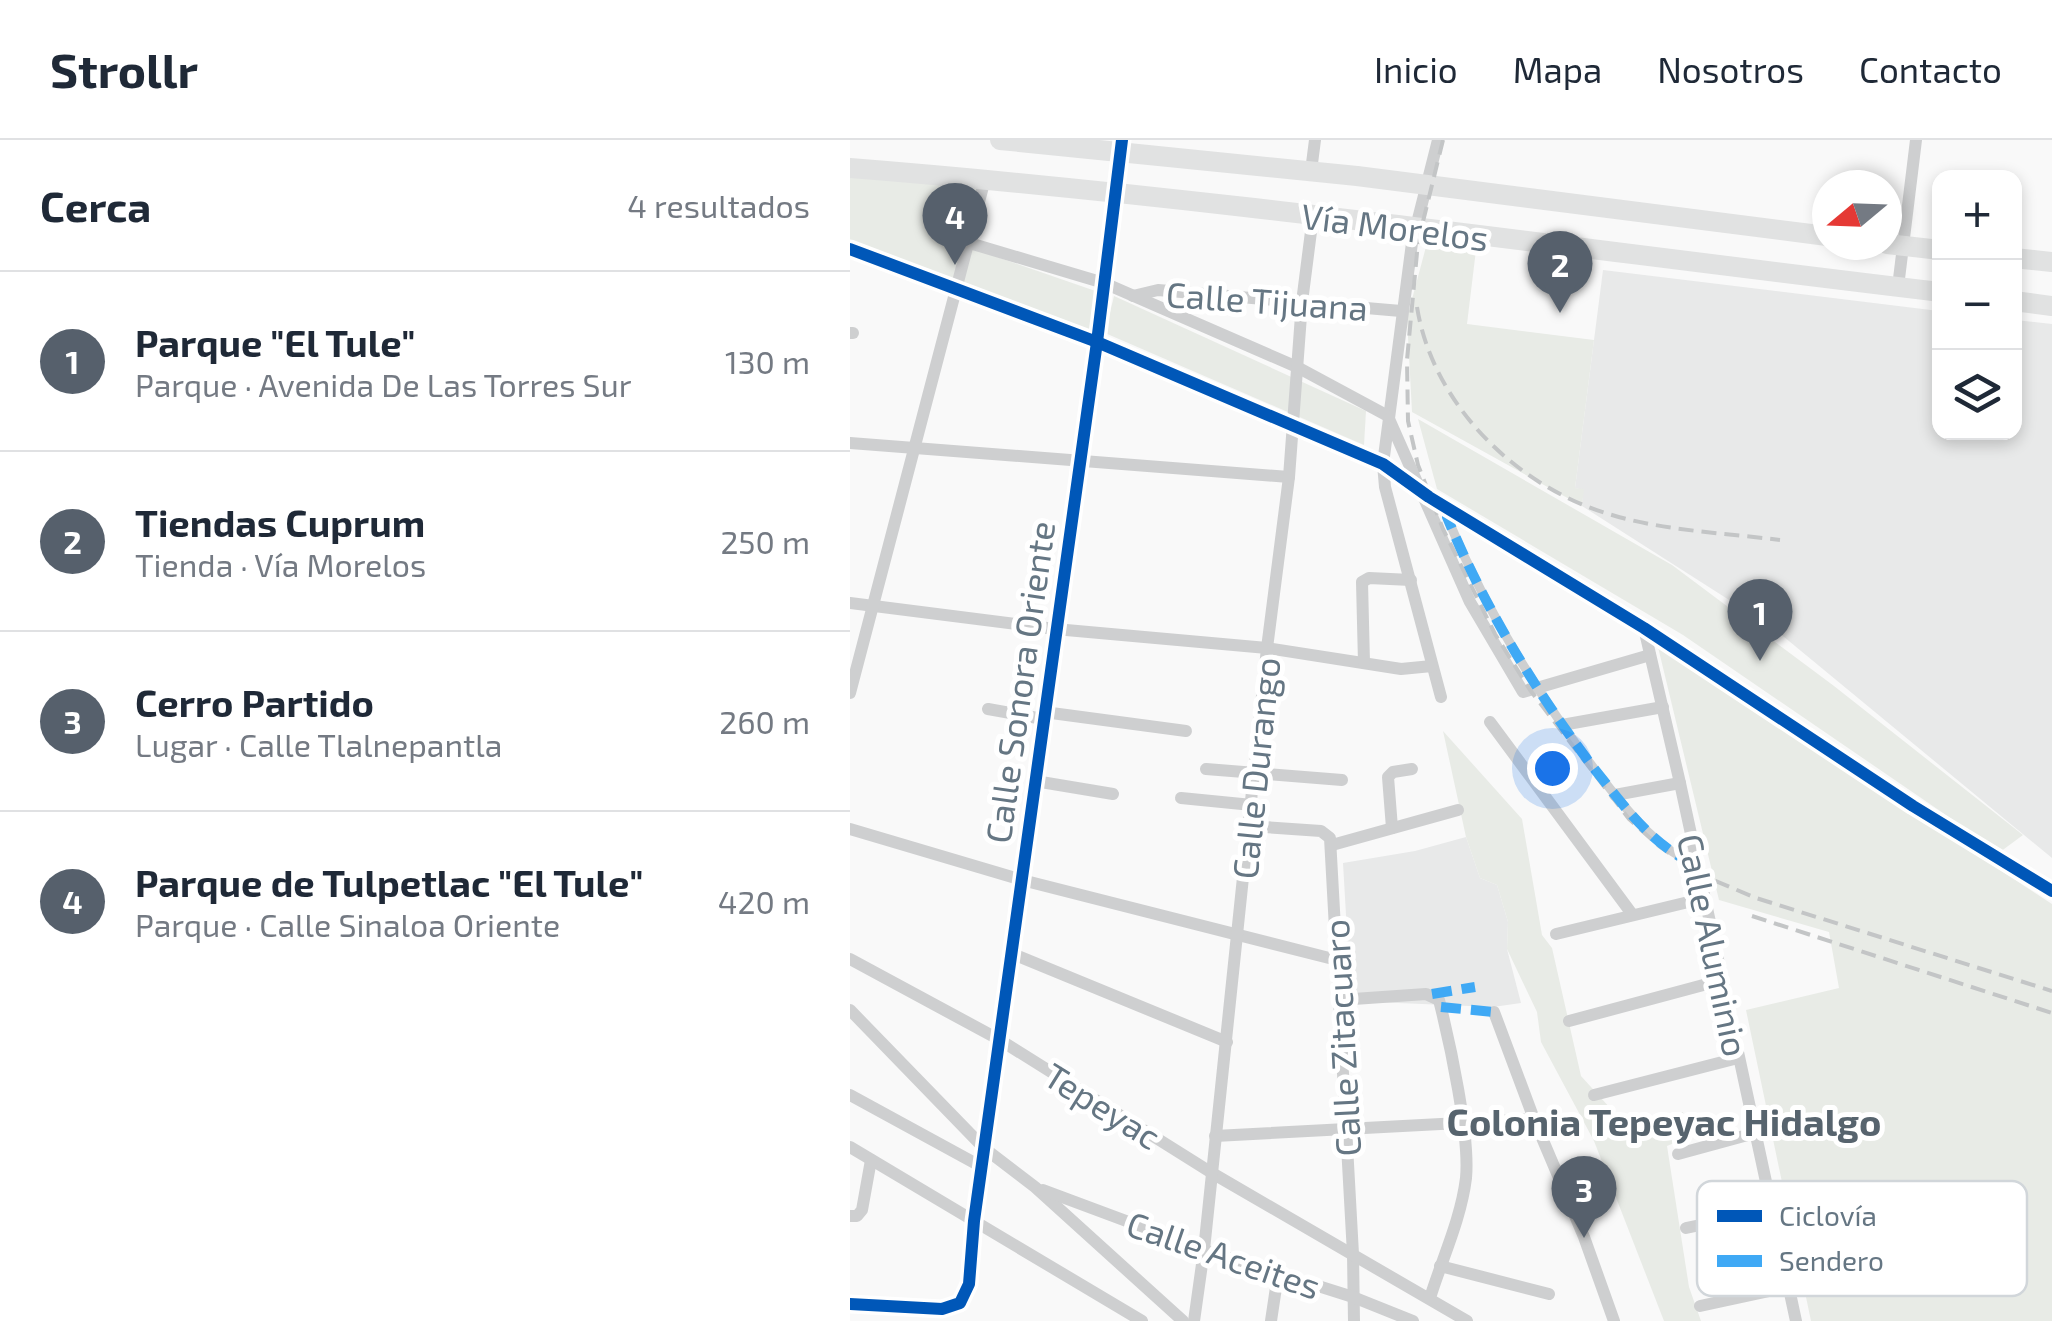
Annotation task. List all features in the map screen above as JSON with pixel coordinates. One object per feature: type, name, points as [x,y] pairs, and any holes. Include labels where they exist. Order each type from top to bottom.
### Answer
[{"type":"main road","name":"Vía Morelos","points":[[1000,140],[1121,145],[1812,234]]},
{"type":"main road","name":"Vía Morelos","points":[[850,168],[985,179],[1312,216],[1932,291]]},
{"type":"main road","points":[[1902,246],[1932,249]]},
{"type":"main road","points":[[2022,259],[2052,262]]},
{"type":"main road","points":[[2022,302],[2052,306]]},
{"type":"street","points":[[1312,171],[1315,140]]},
{"type":"street","points":[[1438,140],[1415,228],[1401,310],[1383,464],[1385,487],[1441,697]]},
{"type":"street","points":[[1902,210],[1916,140]]},
{"type":"street","name":"Calle Sonora Oriente","points":[[850,1304],[942,1309],[960,1304],[969,1284],[974,1221],[1121,145]]},
{"type":"street","points":[[850,693],[985,179]]},
{"type":"street","name":"Calle Durango","points":[[1194,1321],[1289,477],[1312,216]]},
{"type":"street","points":[[966,242],[1104,283],[1297,366],[1388,416],[1470,602],[1504,665],[1562,725],[1615,795],[1662,844],[1697,865]]},
{"type":"street","points":[[850,249],[1097,342],[1383,464],[1450,510],[1644,628],[1913,806],[2052,891]]},
{"type":"street","points":[[1896,260],[1898,287]]},
{"type":"street","name":"Calle Tijuana","points":[[1133,296],[1158,290],[1401,310]]},
{"type":"street","points":[[850,443],[1289,477]]},
{"type":"street","points":[[1450,510],[1447,518],[1529,690]]},
{"type":"street","points":[[1364,663],[1364,580],[1411,580]]},
{"type":"street","points":[[850,603],[1055,629],[1267,648],[1412,670],[1432,666]]},
{"type":"street","name":"Calle Aluminio","points":[[1644,628],[1766,1181]]},
{"type":"street","points":[[1529,690],[1650,655]]},
{"type":"street","points":[[1562,725],[1663,707]]},
{"type":"street","points":[[988,710],[1186,731]]},
{"type":"street","points":[[1490,722],[1632,914]]},
{"type":"street","points":[[1392,828],[1388,777],[1393,772],[1412,769]]},
{"type":"street","points":[[1206,770],[1342,780]]},
{"type":"street","points":[[1036,782],[1112,794]]},
{"type":"street","points":[[1615,795],[1680,783]]},
{"type":"street","points":[[1181,798],[1252,805]]},
{"type":"street","points":[[1250,826],[1324,832],[1332,845],[1458,810]]},
{"type":"street","points":[[850,829],[1022,880],[1337,960]]},
{"type":"street","name":"Calle Zitacuaro","points":[[1332,845],[1354,1321]]},
{"type":"street","points":[[1556,934],[1705,898]]},
{"type":"street","points":[[1012,954],[1226,1042]]},
{"type":"street","name":"Tepeyac","points":[[850,958],[1000,1040],[1212,1173],[1467,1321]]},
{"type":"street","points":[[1569,1020],[1722,980]]},
{"type":"street","points":[[1339,1000],[1432,994],[1441,1007],[1462,1122],[1465,1183],[1430,1298]]},
{"type":"street","points":[[850,1010],[984,1148],[1035,1187],[1183,1321]]},
{"type":"street","points":[[1494,1012],[1614,1321]]},
{"type":"street","points":[[1594,1095],[1738,1058]]},
{"type":"street","points":[[850,1095],[982,1167]]},
{"type":"street","points":[[1216,1136],[1534,1119]]},
{"type":"street","points":[[1678,1154],[1755,1133]]},
{"type":"street","points":[[850,1147],[1142,1321]]},
{"type":"street","points":[[850,1216],[857,1216],[862,1210],[871,1160]]},
{"type":"street","name":"Calle Aceites","points":[[1035,1187],[1413,1321]]},
{"type":"street","points":[[1686,1228],[1697,1226]]},
{"type":"street","points":[[1440,1266],[1549,1294]]},
{"type":"street","points":[[1271,1321],[1278,1274]]},
{"type":"street","points":[[1700,1306],[1746,1296]]},
{"type":"street","name":"Calle Aluminio","points":[[1790,1296],[1796,1321]]},
{"type":"shaded area","points":[[850,168],[985,179],[965,246],[1107,295],[1097,342],[850,253]]},
{"type":"shaded area","points":[[1427,243],[1476,250],[1467,324],[1594,340],[1575,488],[1584,489],[1582,506],[1412,412],[1407,318]]},
{"type":"shaded area","points":[[1603,270],[1932,310],[1932,440],[2022,440],[2022,321],[2052,324],[2052,858],[1773,628],[1582,506],[1583,490],[1575,488]]},
{"type":"shaded area","points":[[1114,296],[1366,411],[1364,445],[1105,333]]},
{"type":"shaded area","points":[[1418,419],[1672,565],[2023,835],[2000,852],[1683,635],[1437,489]]},
{"type":"shaded area","points":[[1658,647],[2052,904],[2052,1321],[1811,1321],[1806,1296],[2027,1296],[2027,1181],[1782,1181],[1746,1010],[1839,988],[1829,932],[1719,900]]},
{"type":"shaded area","points":[[1443,731],[1522,819],[1542,935],[1552,948],[1581,1076],[1611,1109],[1639,1125],[1683,1112],[1688,1137],[1667,1146],[1689,1287],[1701,1321],[1664,1321],[1594,1141],[1541,1042],[1537,1012],[1507,949],[1508,922],[1497,885],[1480,878],[1466,837]]},
{"type":"shaded area","points":[[1466,837],[1480,878],[1497,885],[1508,922],[1507,949],[1521,1003],[1493,1007],[1351,1001],[1343,863],[1415,851]]},
{"type":"railway","points":[[1443,140],[1418,242],[1407,360],[1408,421],[1418,465],[1443,529],[1495,634],[1530,690],[1629,819],[1699,874],[1756,898],[2052,991]]},
{"type":"railway","points":[[1417,307],[1426,343],[1461,409],[1485,438],[1544,485],[1577,502],[1632,520],[1780,540]]},
{"type":"railway","points":[[1752,916],[2052,1013]]},
{"type":"marked path","points":[[1450,510],[1447,517],[1478,584],[1553,711],[1641,825],[1667,848],[1697,865]]},
{"type":"marked path","points":[[1432,994],[1475,987]]},
{"type":"marked path","points":[[1441,1007],[1494,1012]]},
{"type":"cycle path","points":[[850,1304],[942,1309],[960,1303],[969,1284],[974,1221],[1122,140]]},
{"type":"cycle path","points":[[850,249],[1097,342],[1383,464],[1429,497],[1644,628],[1913,806],[2052,891]]},
{"type":"place","name":"Parque de Tulpetlac \"El Tule\"","points":[[955,265]]},
{"type":"place","name":"Tiendas Cuprum","points":[[1560,313]]},
{"type":"place","name":"Parque \"El Tule\"","points":[[1760,661]]},
{"type":"place","name":"Cerro Partido","points":[[1584,1238]]},
{"type":"district","name":"Colonia Tepeyac Hidalgo","points":[[1664,1121]]}]
